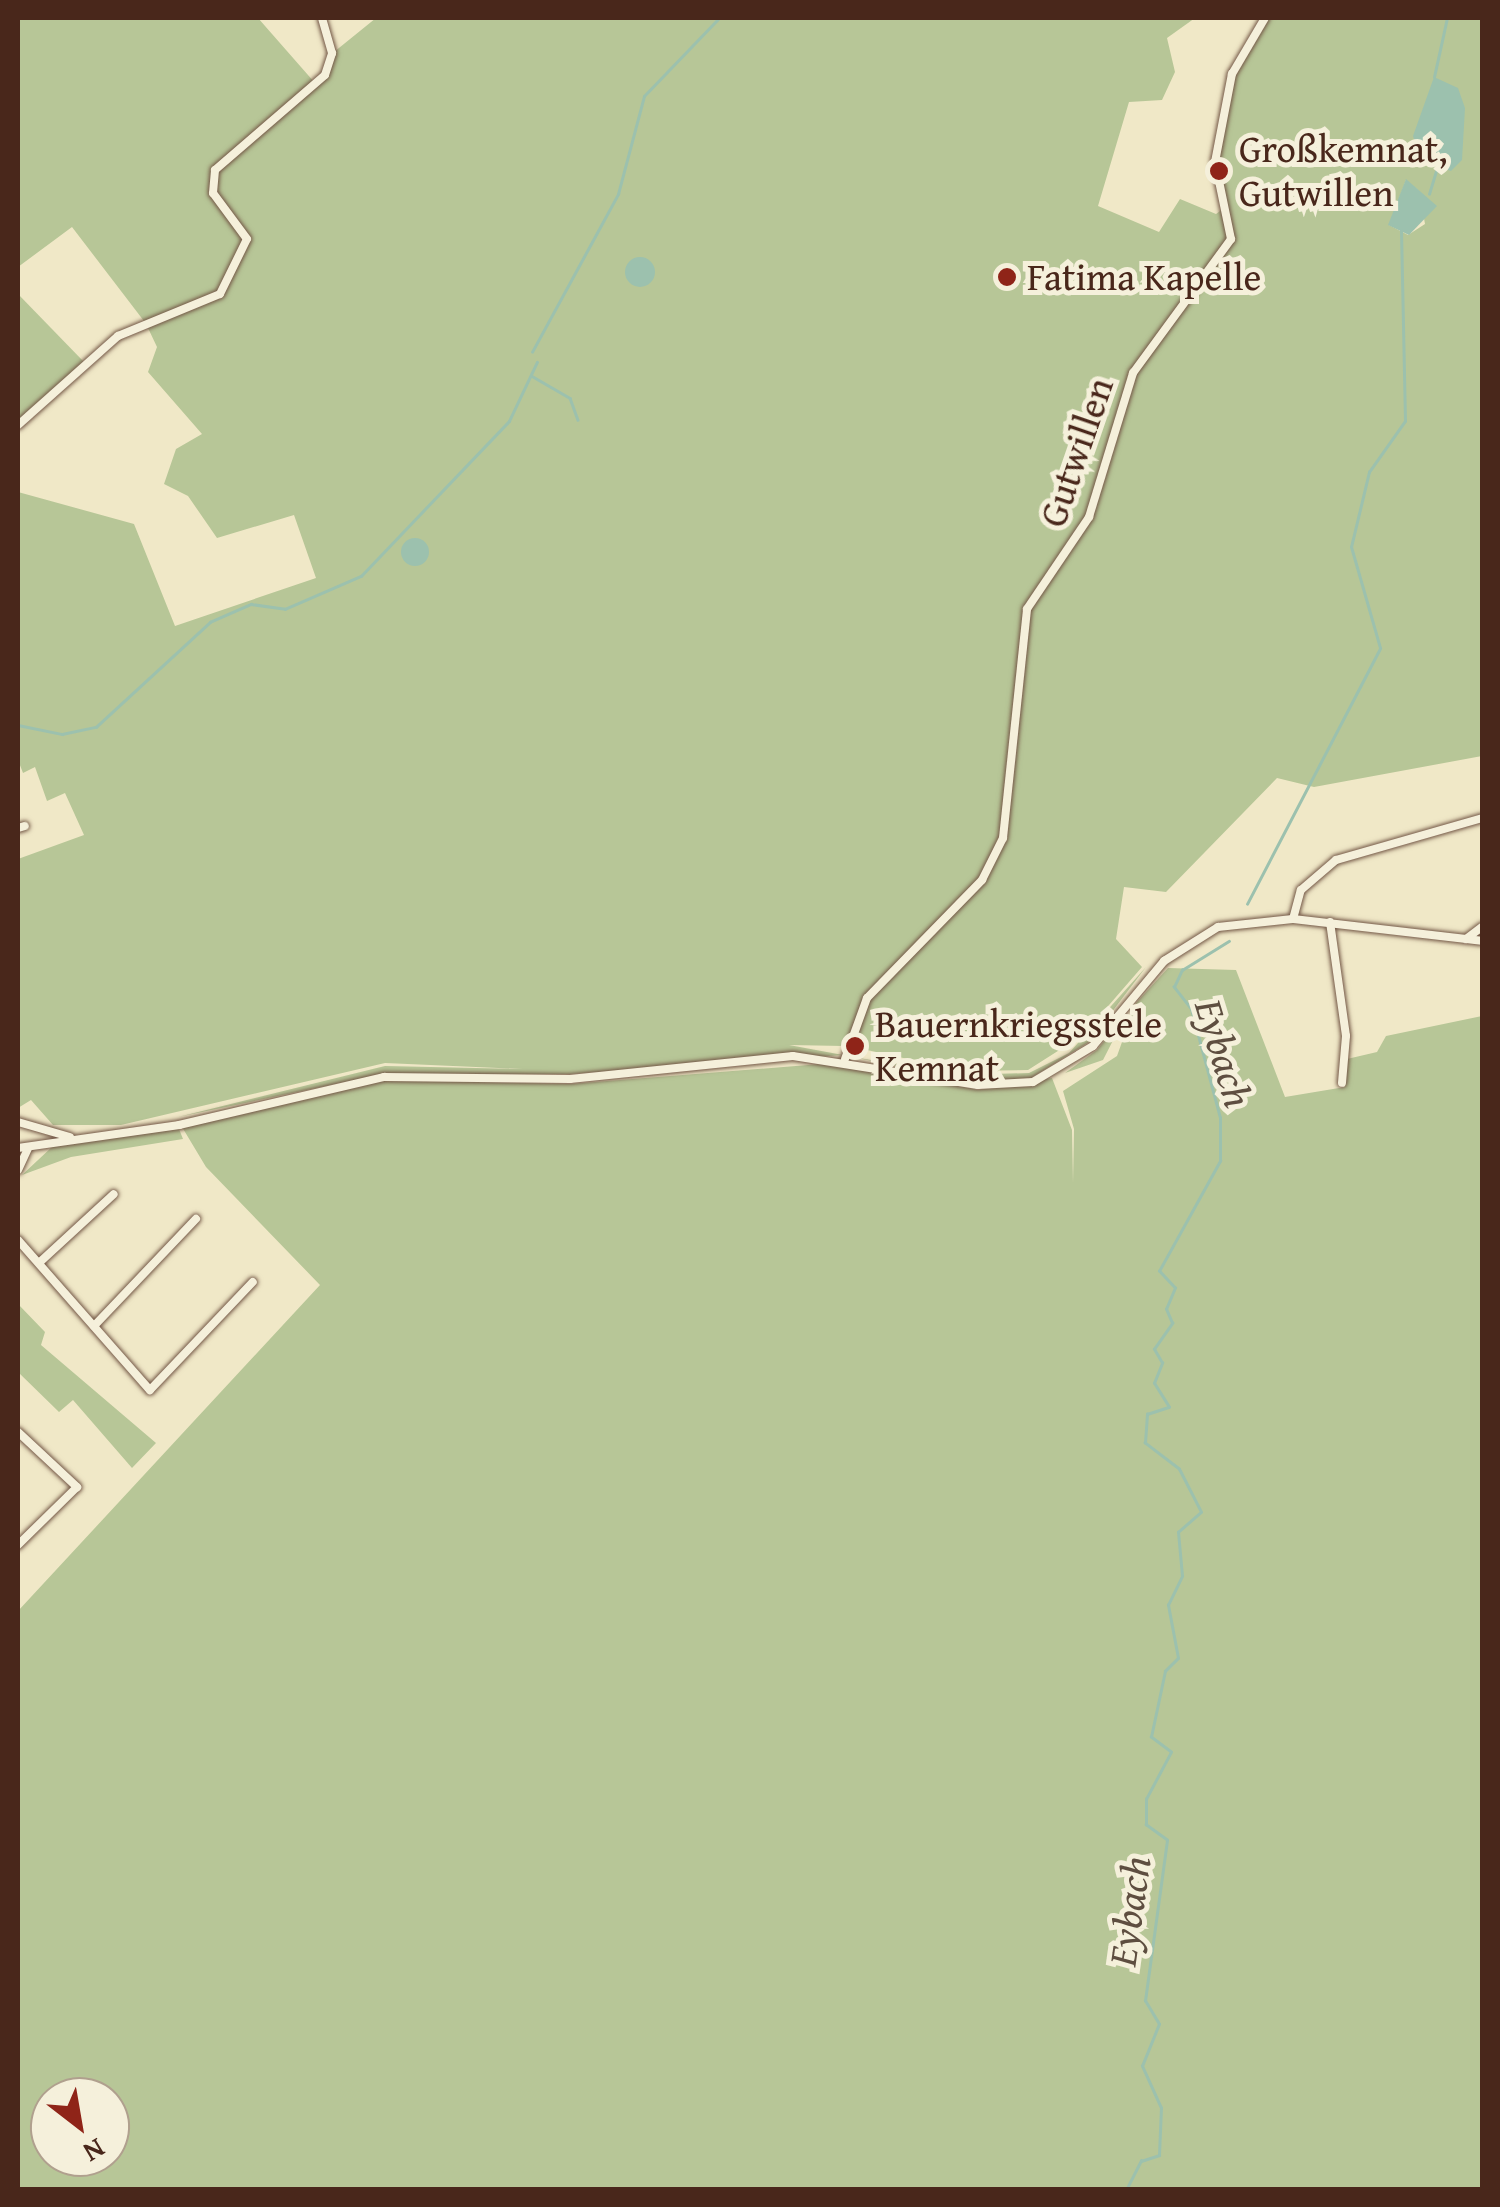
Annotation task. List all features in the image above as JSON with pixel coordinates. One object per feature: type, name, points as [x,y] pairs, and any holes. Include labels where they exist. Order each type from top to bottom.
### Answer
[{"type":"street","points":[[18,425],[118,336],[220,294],[247,239],[213,193],[215,170],[324,75],[332,53],[322,18]]},
{"type":"street","name":"Gutwillen","points":[[845,1059],[867,998],[982,880],[1004,838],[1028,609],[1089,517],[1133,373],[1231,239],[1215,162],[1232,74],[1265,18]]},
{"type":"street","points":[[1293,918],[1307,882],[1336,860],[1482,818]]},
{"type":"street","points":[[18,1170],[28,1149],[38,1142],[179,1125],[384,1077],[570,1079],[845,1059],[978,1085],[1033,1082],[1084,1054],[1197,936],[1293,918],[1482,941]]},
{"type":"street","points":[[1330,922],[1346,1036],[1342,1083]]},
{"type":"street","points":[[1466,939],[1482,927]]},
{"type":"street","points":[[18,1122],[74,1138]]},
{"type":"street","points":[[38,1142],[39,1131]]},
{"type":"street","points":[[18,1148],[28,1149]]},
{"type":"street","points":[[40,1262],[114,1194]]},
{"type":"street","points":[[94,1326],[196,1220]]},
{"type":"street","points":[[18,1240],[150,1390],[253,1282]]},
{"type":"street","points":[[18,1432],[77,1487],[18,1545]]},
{"type":"shaded area","points":[[18,18],[258,18],[315,83],[214,170],[212,194],[245,239],[219,293],[147,325],[72,227],[18,267]]},
{"type":"shaded area","points":[[376,18],[1195,18],[1167,38],[1175,72],[1162,100],[1129,102],[1098,206],[1159,232],[1180,199],[1216,214],[1228,205],[1217,161],[1235,75],[1268,18],[1482,18],[1482,756],[1314,787],[1277,778],[1166,892],[1124,887],[1116,939],[1142,967],[1083,1035],[1028,1070],[962,1071],[849,1046],[869,1000],[984,882],[1006,839],[1007,818],[980,879],[865,997],[844,1046],[789,1045],[843,1055],[570,1074],[383,1074],[178,1117],[385,1066],[523,1069],[385,1063],[121,1125],[53,1125],[31,1100],[18,1108],[18,859],[84,835],[65,793],[47,801],[35,767],[23,773],[18,760],[18,492],[134,524],[175,626],[316,578],[294,515],[217,538],[188,496],[164,484],[176,449],[202,434],[148,372],[157,347],[148,328],[221,295],[248,238],[215,193],[217,170],[318,83],[334,52]],"holes":[[[1406,180],[1419,191],[1425,224],[1408,235],[1389,225]]]},
{"type":"shaded area","points":[[1434,77],[1458,88],[1465,108],[1462,160],[1451,171],[1421,161],[1413,136]]},
{"type":"shaded area","points":[[1406,179],[1437,206],[1409,235],[1388,225]]},
{"type":"shaded area","points":[[640,257],[651,261],[655,272],[651,283],[640,287],[629,283],[625,272],[629,261]]},
{"type":"shaded area","points":[[18,294],[84,362],[18,423]]},
{"type":"shaded area","points":[[415,538],[425,542],[429,552],[425,562],[415,566],[405,562],[401,552],[405,542]]},
{"type":"shaded area","points":[[1146,967],[1089,1042],[1031,1078],[977,1082],[847,1056],[960,1075],[1029,1073],[1069,1053]]},
{"type":"shaded area","points":[[1168,968],[1236,970],[1285,1097],[1345,1087],[1347,1059],[1377,1052],[1386,1036],[1482,1016],[1482,2189],[18,2189],[18,1611],[320,1285],[206,1167],[182,1127],[384,1080],[570,1084],[845,1062],[978,1090],[1052,1078],[1072,1130],[1073,1183],[1074,1129],[1063,1091],[1117,1056],[1136,1003]]},
{"type":"shaded area","points":[[1127,1013],[1103,1060],[1065,1073],[1097,1050]]},
{"type":"shaded area","points":[[179,1129],[183,1139],[71,1157],[22,1175],[53,1146]]},
{"type":"shaded area","points":[[18,1304],[45,1332],[41,1345],[156,1443],[132,1468],[73,1400],[59,1412],[18,1372]]},
{"type":"waterway","points":[[532,352],[618,194],[644,96],[719,18]]},
{"type":"waterway","points":[[1434,77],[1447,18]]},
{"type":"waterway","points":[[1429,194],[1437,168]]},
{"type":"waterway","name":"Eybach","points":[[1247,904],[1380,648],[1351,547],[1369,472],[1405,421],[1401,231]]},
{"type":"waterway","points":[[18,725],[62,734],[96,727],[210,622],[251,604],[285,609],[361,576],[509,421],[537,362]]},
{"type":"waterway","points":[[532,376],[570,398],[578,420]]},
{"type":"waterway","name":"Eybach","points":[[1126,2190],[1141,2161],[1159,2155],[1161,2108],[1142,2066],[1159,2024],[1145,2001],[1167,1840],[1146,1825],[1146,1799],[1171,1752],[1151,1737],[1165,1671],[1178,1658],[1168,1605],[1182,1576],[1178,1532],[1201,1512],[1179,1469],[1145,1443],[1147,1414],[1169,1407],[1154,1383],[1162,1363],[1154,1349],[1172,1323],[1166,1309],[1175,1288],[1159,1271],[1220,1161],[1220,1118],[1191,1009],[1174,987],[1182,970],[1229,941]]},
{"type":"place","name":"Großkemnat, Gutwillen","points":[[1219,171]]},
{"type":"place","name":"Fatima Kapelle","points":[[1007,277]]},
{"type":"place","name":"Bauernkriegsstele Kemnat","points":[[855,1046]]}]
